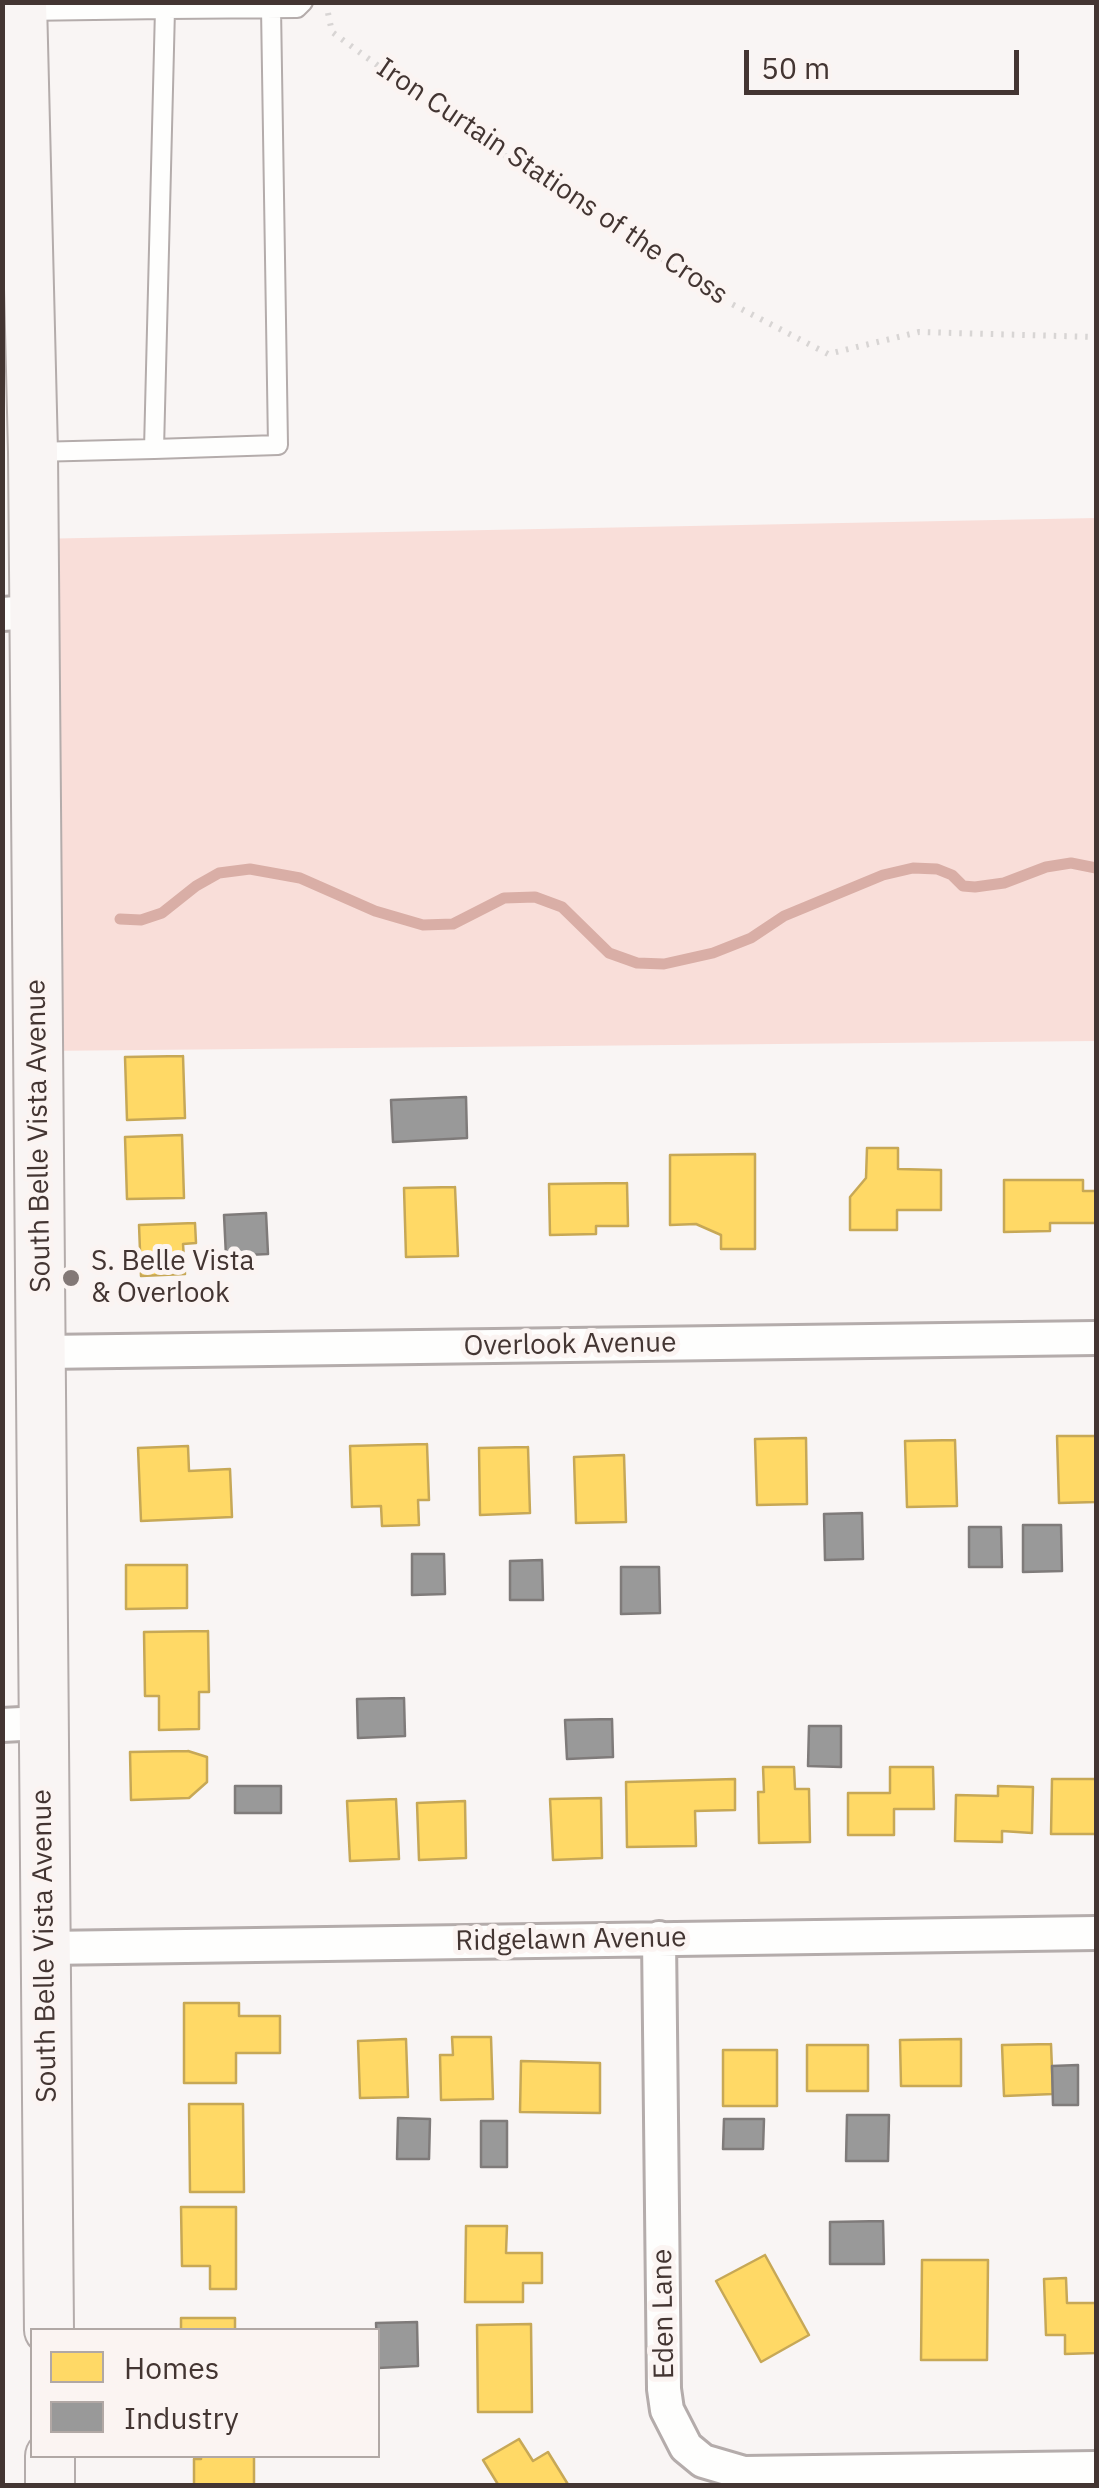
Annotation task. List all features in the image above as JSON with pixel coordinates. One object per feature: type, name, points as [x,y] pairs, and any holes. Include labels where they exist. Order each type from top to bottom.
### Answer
[{"type":"street","name":"South Belle Vista Avenue","points":[[16,8],[32,452],[18,613],[43,1352],[22,1724],[46,1948],[49,2328]]},
{"type":"street","name":"Overlook Avenue","points":[[43,1352],[1096,1338]]},
{"type":"street","name":"Ridgelawn Avenue","points":[[46,1948],[1096,1933]]},
{"type":"street","name":"Eden Lane","points":[[660,1938],[664,2389],[667,2410],[686,2446],[703,2461],[744,2474],[1096,2468]]},
{"type":"street","points":[[50,2458],[50,2486]]},
{"type":"lane","points":[[16,8],[297,8],[303,2]]},
{"type":"lane","points":[[32,452],[278,445],[271,8]]},
{"type":"lane","points":[[154,449],[166,10]]},
{"type":"path","name":"Iron Curtain Stations of the Cross","points":[[325,2],[332,32],[463,128],[724,300],[828,354],[919,332],[1096,336]]},
{"type":"shaded area","points":[[1096,518],[1096,1041],[38,1051],[32,539]]},
{"type":"building: Homes","points":[[183,1056],[185,1118],[127,1120],[125,1057]]},
{"type":"building: Homes","points":[[182,1135],[184,1198],[127,1199],[125,1137]]},
{"type":"building: Homes","points":[[867,1148],[898,1148],[898,1169],[941,1170],[941,1210],[897,1210],[897,1230],[850,1230],[850,1197],[866,1178]]},
{"type":"building: Homes","points":[[755,1154],[755,1249],[721,1249],[721,1235],[696,1224],[670,1225],[670,1155]]},
{"type":"building: Homes","points":[[1004,1180],[1083,1180],[1083,1191],[1096,1191],[1096,1223],[1050,1223],[1050,1231],[1004,1232]]},
{"type":"building: Homes","points":[[627,1183],[628,1226],[596,1226],[596,1234],[550,1235],[549,1184]]},
{"type":"building: Homes","points":[[455,1187],[458,1256],[406,1257],[404,1188]]},
{"type":"building: Homes","points":[[195,1223],[196,1243],[183,1244],[185,1274],[141,1276],[139,1225]]},
{"type":"building: Homes","points":[[1057,1436],[1096,1436],[1096,1502],[1059,1503]]},
{"type":"building: Homes","points":[[806,1438],[807,1504],[757,1505],[755,1439]]},
{"type":"building: Homes","points":[[955,1440],[957,1506],[907,1507],[905,1441]]},
{"type":"building: Homes","points":[[427,1444],[429,1500],[418,1500],[419,1525],[382,1526],[381,1506],[352,1507],[350,1446]]},
{"type":"building: Homes","points":[[188,1446],[189,1471],[230,1469],[232,1517],[141,1521],[138,1448]]},
{"type":"building: Homes","points":[[528,1447],[530,1513],[480,1515],[479,1448]]},
{"type":"building: Homes","points":[[624,1455],[626,1522],[576,1523],[574,1457]]},
{"type":"building: Homes","points":[[126,1565],[187,1565],[187,1608],[126,1609]]},
{"type":"building: Homes","points":[[208,1631],[209,1692],[199,1692],[199,1729],[159,1730],[159,1696],[145,1696],[144,1632]]},
{"type":"building: Homes","points":[[188,1751],[207,1757],[207,1782],[189,1798],[131,1800],[130,1752]]},
{"type":"building: Homes","points":[[763,1767],[794,1767],[795,1789],[809,1789],[810,1842],[759,1843],[758,1792],[764,1792]]},
{"type":"building: Homes","points":[[890,1767],[933,1767],[934,1809],[894,1809],[894,1835],[848,1835],[848,1793],[890,1793]]},
{"type":"building: Homes","points":[[735,1779],[735,1810],[695,1811],[696,1846],[627,1847],[626,1782]]},
{"type":"building: Homes","points":[[1052,1779],[1096,1779],[1096,1834],[1051,1834]]},
{"type":"building: Homes","points":[[998,1786],[1033,1787],[1032,1833],[1002,1831],[1002,1842],[955,1841],[956,1795],[998,1796]]},
{"type":"building: Homes","points":[[601,1798],[602,1858],[553,1860],[550,1799]]},
{"type":"building: Homes","points":[[396,1799],[399,1859],[350,1861],[347,1801]]},
{"type":"building: Homes","points":[[465,1801],[466,1858],[419,1860],[417,1803]]},
{"type":"building: Homes","points":[[184,2003],[239,2003],[239,2016],[280,2016],[280,2053],[236,2053],[236,2083],[184,2083]]},
{"type":"building: Homes","points":[[452,2037],[491,2037],[493,2099],[441,2100],[440,2055],[453,2055]]},
{"type":"building: Homes","points":[[406,2039],[408,2097],[360,2098],[358,2041]]},
{"type":"building: Homes","points":[[961,2039],[961,2086],[901,2086],[900,2040]]},
{"type":"building: Homes","points":[[1051,2044],[1053,2094],[1004,2096],[1002,2045]]},
{"type":"building: Homes","points":[[807,2045],[868,2045],[868,2091],[807,2091]]},
{"type":"building: Homes","points":[[723,2050],[777,2050],[777,2106],[723,2106]]},
{"type":"building: Homes","points":[[521,2061],[600,2063],[600,2113],[520,2112]]},
{"type":"building: Homes","points":[[189,2104],[243,2104],[244,2192],[190,2192]]},
{"type":"building: Homes","points":[[181,2207],[236,2207],[236,2289],[210,2289],[210,2266],[182,2266]]},
{"type":"building: Homes","points":[[466,2226],[507,2226],[506,2253],[542,2253],[542,2283],[523,2283],[523,2302],[465,2302]]},
{"type":"building: Homes","points":[[765,2255],[809,2335],[761,2362],[716,2281]]},
{"type":"building: Homes","points":[[922,2260],[988,2260],[987,2360],[921,2360]]},
{"type":"building: Homes","points":[[1066,2278],[1067,2303],[1096,2303],[1096,2353],[1065,2354],[1065,2335],[1046,2335],[1044,2279]]},
{"type":"building: Homes","points":[[181,2318],[235,2318],[235,2328],[181,2328]]},
{"type":"building: Homes","points":[[531,2324],[532,2412],[478,2412],[477,2325]]},
{"type":"building: Homes","points":[[519,2439],[533,2461],[548,2452],[569,2486],[499,2486],[483,2460]]},
{"type":"building: Homes","points":[[254,2458],[254,2486],[194,2486],[194,2459]]},
{"type":"building: Industry","points":[[466,1097],[467,1138],[393,1142],[391,1100]]},
{"type":"building: Industry","points":[[266,1213],[268,1254],[226,1256],[224,1215]]},
{"type":"building: Industry","points":[[862,1513],[863,1559],[825,1560],[824,1514]]},
{"type":"building: Industry","points":[[1023,1525],[1061,1525],[1062,1571],[1023,1572]]},
{"type":"building: Industry","points":[[969,1527],[1001,1527],[1002,1567],[969,1567]]},
{"type":"building: Industry","points":[[412,1554],[444,1554],[445,1594],[412,1595]]},
{"type":"building: Industry","points":[[542,1560],[543,1600],[510,1600],[510,1561]]},
{"type":"building: Industry","points":[[621,1567],[659,1567],[660,1613],[621,1614]]},
{"type":"building: Industry","points":[[404,1698],[405,1736],[358,1738],[357,1699]]},
{"type":"building: Industry","points":[[612,1719],[613,1757],[567,1759],[565,1720]]},
{"type":"building: Industry","points":[[809,1726],[841,1726],[841,1767],[808,1766]]},
{"type":"building: Industry","points":[[235,1786],[281,1786],[281,1813],[235,1813]]},
{"type":"building: Industry","points":[[1078,2065],[1078,2105],[1053,2105],[1052,2066]]},
{"type":"building: Industry","points":[[847,2115],[889,2115],[888,2161],[846,2161]]},
{"type":"building: Industry","points":[[398,2118],[430,2119],[429,2159],[397,2159]]},
{"type":"building: Industry","points":[[724,2119],[764,2119],[763,2149],[723,2149]]},
{"type":"building: Industry","points":[[481,2121],[507,2121],[507,2167],[481,2167]]},
{"type":"building: Industry","points":[[883,2221],[884,2264],[830,2264],[830,2222]]},
{"type":"building: Industry","points":[[417,2322],[418,2366],[380,2368],[380,2328],[376,2323]]},
{"type":"waterway","points":[[120,919],[141,920],[162,913],[219,873],[250,869],[300,878],[375,911],[423,925],[453,924],[504,898],[535,897],[562,907],[609,953],[637,963],[664,964],[713,953],[751,938],[784,916],[883,875],[913,868],[937,869],[952,875],[963,886],[975,887],[1004,883],[1046,867],[1071,863],[1096,868]]},
{"type":"place","name":"S. Belle Vista & Overlook","points":[[71,1278]]}]
